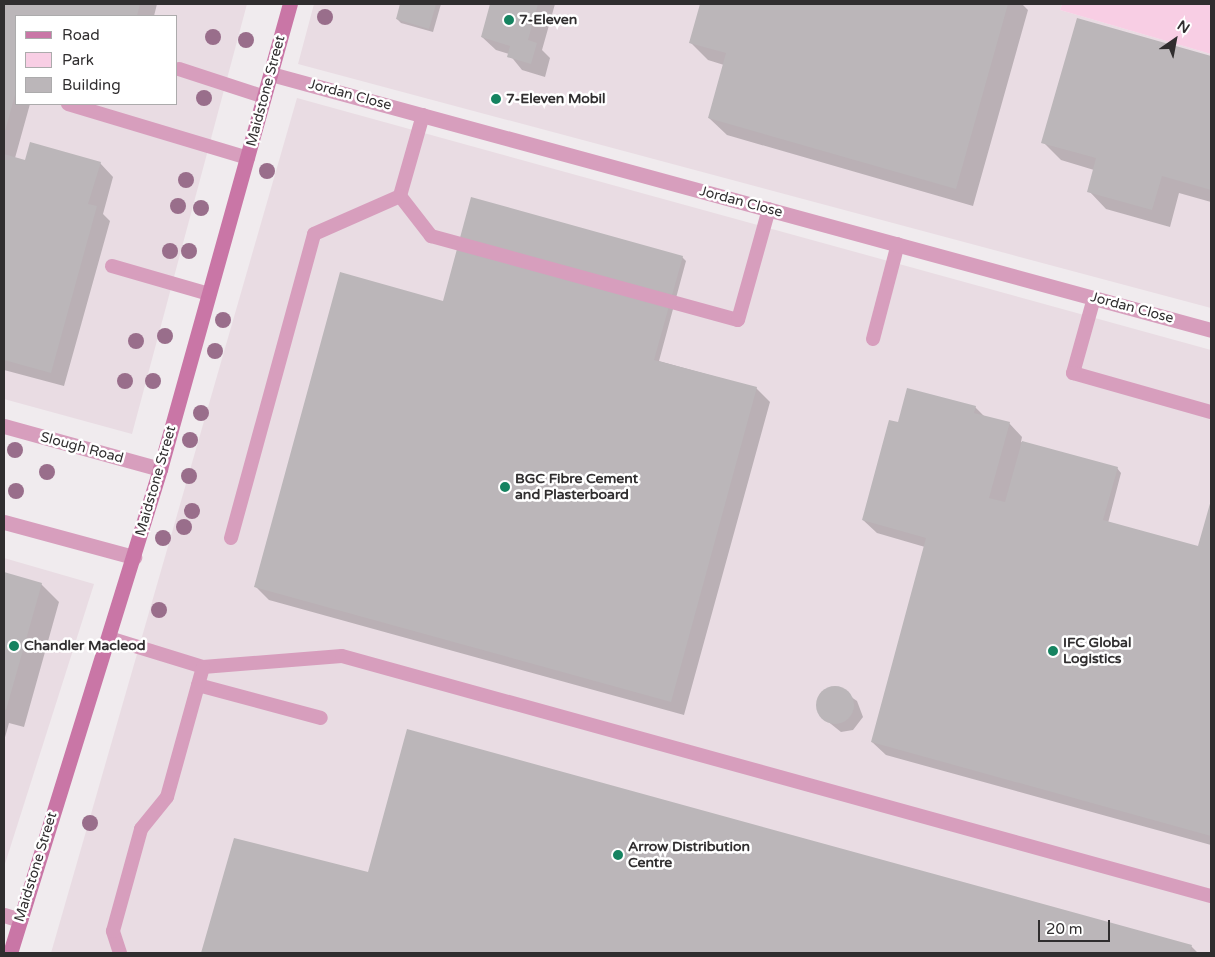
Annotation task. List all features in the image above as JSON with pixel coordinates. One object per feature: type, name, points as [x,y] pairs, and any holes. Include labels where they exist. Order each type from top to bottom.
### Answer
[{"type":"main road","name":"Maidstone Street","points":[[10,953],[160,469],[290,4]]},
{"type":"street","name":"Jordan Close","points":[[271,74],[1211,330]]},
{"type":"street","name":"Slough Road","points":[[4,426],[160,469]]},
{"type":"street","points":[[4,522],[134,557]]},
{"type":"street","points":[[4,915],[20,920]]},
{"type":"lane","points":[[179,69],[264,97]]},
{"type":"lane","points":[[71,105],[248,158]]},
{"type":"lane","points":[[400,196],[423,115]]},
{"type":"lane","points":[[400,196],[431,236],[738,320],[769,209]]},
{"type":"lane","points":[[231,538],[314,234],[400,196]]},
{"type":"lane","points":[[873,339],[898,244]]},
{"type":"lane","points":[[112,266],[209,294]]},
{"type":"lane","points":[[1094,298],[1073,373],[1211,412]]},
{"type":"lane","points":[[108,638],[203,667],[342,656],[1211,896]]},
{"type":"lane","points":[[120,953],[113,931],[141,829],[167,797],[203,667]]},
{"type":"lane","points":[[198,686],[321,718]]},
{"type":"shaded area","points":[[4,4],[247,4],[132,434],[4,399]]},
{"type":"shaded area","points":[[314,4],[1062,4],[1060,10],[1211,54],[1211,308],[298,64]]},
{"type":"shaded area","points":[[297,98],[1211,350],[1211,953],[51,953]]},
{"type":"shaded area","points":[[4,558],[94,584],[4,867]]},
{"type":"green space","points":[[1062,4],[1211,4],[1211,54],[1060,10]]},
{"type":"building","points":[[4,4],[140,4],[137,15],[15,15],[15,95],[4,135]]},
{"type":"building","points":[[400,4],[436,4],[429,29],[396,19]]},
{"type":"building","name":"7-Eleven","points":[[490,4],[538,4],[528,40],[537,43],[531,64],[507,57],[510,46],[481,37]]},
{"type":"building","points":[[700,4],[1008,4],[956,189],[708,118],[726,53],[689,43]]},
{"type":"building","points":[[1077,18],[1211,56],[1211,190],[1162,176],[1152,210],[1087,192],[1096,158],[1041,143]]},
{"type":"building","points":[[30,142],[101,162],[88,204],[97,206],[51,373],[4,360],[4,154],[25,160]]},
{"type":"building","name":"BGC Fibre Cement and Plasterboard","points":[[471,197],[683,256],[654,360],[757,387],[671,702],[254,587],[340,272],[443,301]]},
{"type":"building","name":"IFC Global Logistics","points":[[907,388],[976,406],[974,413],[1010,422],[989,498],[1005,502],[1022,441],[1118,467],[1103,520],[1198,546],[1211,500],[1211,836],[871,742],[926,538],[862,520],[889,420],[898,422]]},
{"type":"building","name":"Chandler Macleod","points":[[4,572],[42,583],[6,710],[4,709]]},
{"type":"building","points":[[835,686],[849,691],[854,705],[849,719],[835,724],[821,719],[816,705],[821,691]]},
{"type":"building","name":"Arrow Distribution Centre","points":[[407,729],[1192,945],[1189,953],[201,953],[234,838],[368,872]]},
{"type":"place","name":"7-Eleven","points":[[509,20]]},
{"type":"place","name":"7-Eleven Mobil","points":[[496,99]]},
{"type":"place","name":"BGC Fibre Cement and Plasterboard","points":[[505,487]]},
{"type":"place","name":"Chandler Macleod","points":[[14,646]]},
{"type":"place","name":"IFC Global Logistics","points":[[1053,651]]},
{"type":"place","name":"Arrow Distribution Centre","points":[[618,855]]}]
